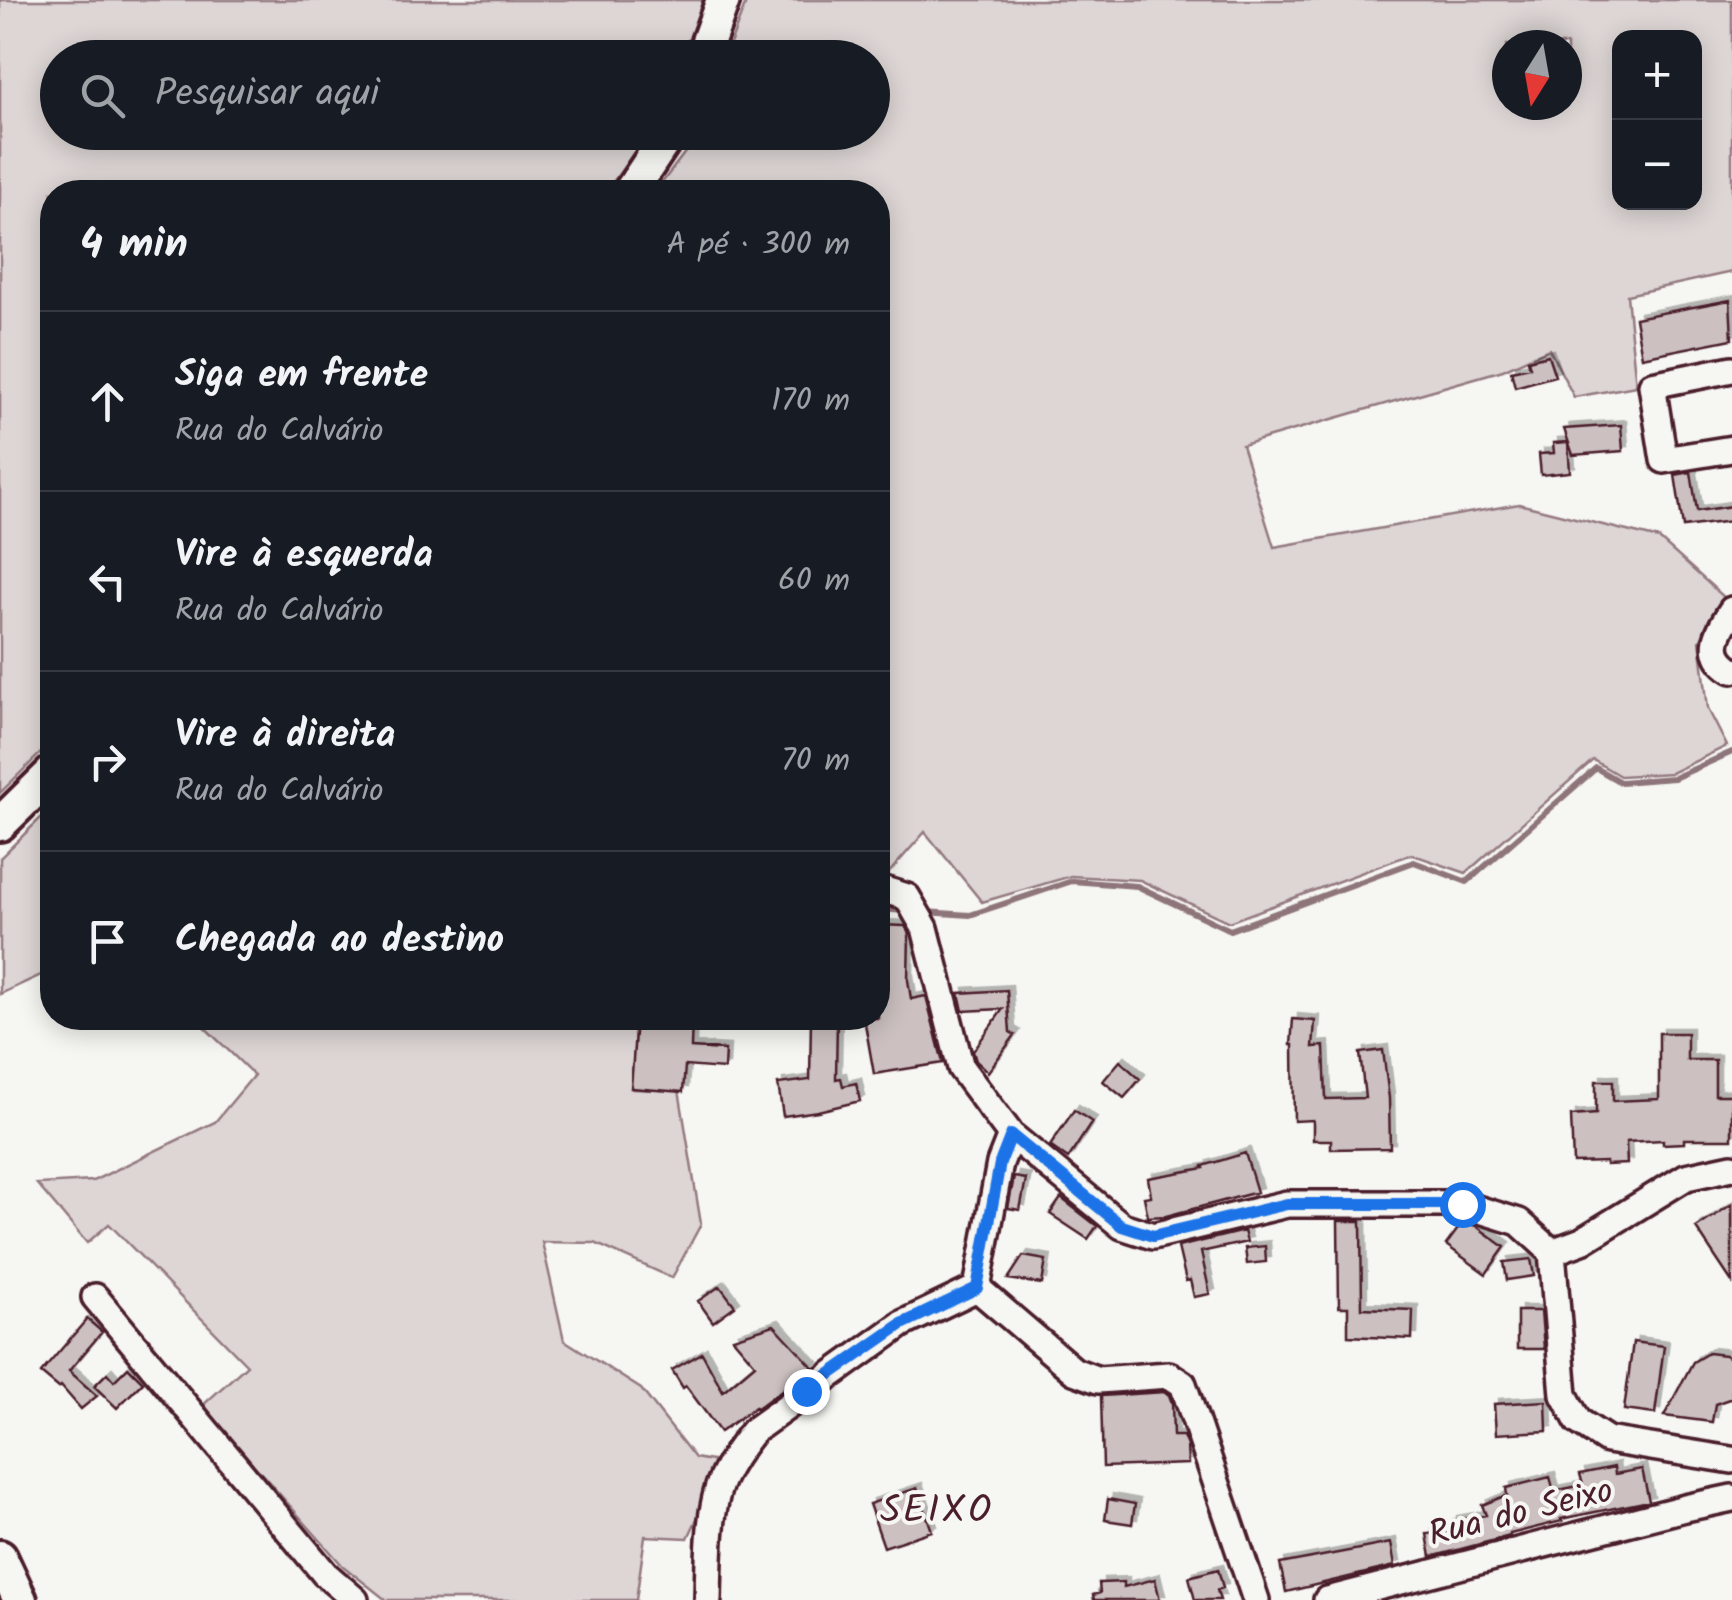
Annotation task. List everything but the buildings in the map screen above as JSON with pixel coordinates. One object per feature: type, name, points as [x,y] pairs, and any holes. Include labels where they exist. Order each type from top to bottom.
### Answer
[{"type":"main road","points":[[709,40],[723,0]]},
{"type":"main road","points":[[638,180],[658,150]]},
{"type":"main road","points":[[0,824],[40,785]]},
{"type":"main road","points":[[0,1557],[20,1600]]},
{"type":"street","points":[[1732,369],[1652,385],[1664,460],[1732,450]]},
{"type":"street","points":[[1732,610],[1715,641],[1718,656],[1732,670]]},
{"type":"street","points":[[890,892],[908,897],[925,928],[961,1068],[1011,1135],[1122,1226],[1153,1236],[1287,1204],[1462,1204],[1519,1222],[1552,1252],[1564,1395],[1578,1421],[1608,1440],[1732,1460]]},
{"type":"street","points":[[977,1288],[1000,1163],[1011,1135]]},
{"type":"street","points":[[1552,1252],[1582,1241],[1686,1177],[1732,1167]]},
{"type":"street","points":[[708,1600],[710,1548],[721,1481],[753,1431],[902,1324],[977,1288]]},
{"type":"street","points":[[977,1288],[1074,1371],[1098,1380],[1169,1375],[1184,1384],[1256,1600]]},
{"type":"street","points":[[95,1297],[324,1574],[355,1600]]},
{"type":"street","name":"Rua do Seixo","points":[[1327,1600],[1732,1498]]},
{"type":"shaded area","points":[[0,0],[705,0],[689,40],[40,40],[40,150],[636,150],[615,180],[40,180],[40,754],[0,793]]},
{"type":"shaded area","points":[[747,0],[1732,0],[1732,272],[1627,295],[1636,386],[1574,397],[1549,349],[1503,370],[1242,445],[1274,547],[1519,504],[1659,539],[1725,598],[1700,640],[1708,709],[1727,746],[1671,773],[1620,776],[1593,760],[1466,873],[1411,854],[1229,922],[1140,880],[1071,876],[982,902],[925,832],[890,871],[890,180],[664,180],[687,150],[890,150],[890,40],[732,40]]},
{"type":"shaded area","points":[[40,819],[40,976],[0,994],[0,858]]},
{"type":"shaded area","points":[[207,1030],[635,1030],[633,1089],[679,1090],[701,1224],[672,1278],[595,1243],[542,1242],[564,1340],[641,1389],[695,1458],[723,1463],[688,1538],[645,1536],[636,1600],[386,1600],[343,1566],[202,1406],[247,1365],[109,1224],[87,1243],[37,1184],[93,1181],[215,1122],[254,1075]]},
{"type":"waterway","points":[[925,912],[970,915],[1072,881],[1137,886],[1230,930],[1414,862],[1467,882],[1596,768],[1620,782],[1674,778],[1732,752]]},
{"type":"waterway","points":[[890,910],[906,911]]},
{"type":"district","name":"SEIXO","points":[[937,1512]]},
{"type":"route","points":[[806,1391],[902,1324],[977,1288],[1000,1163],[1011,1135],[1122,1226],[1153,1236],[1287,1204],[1462,1204]]}]
